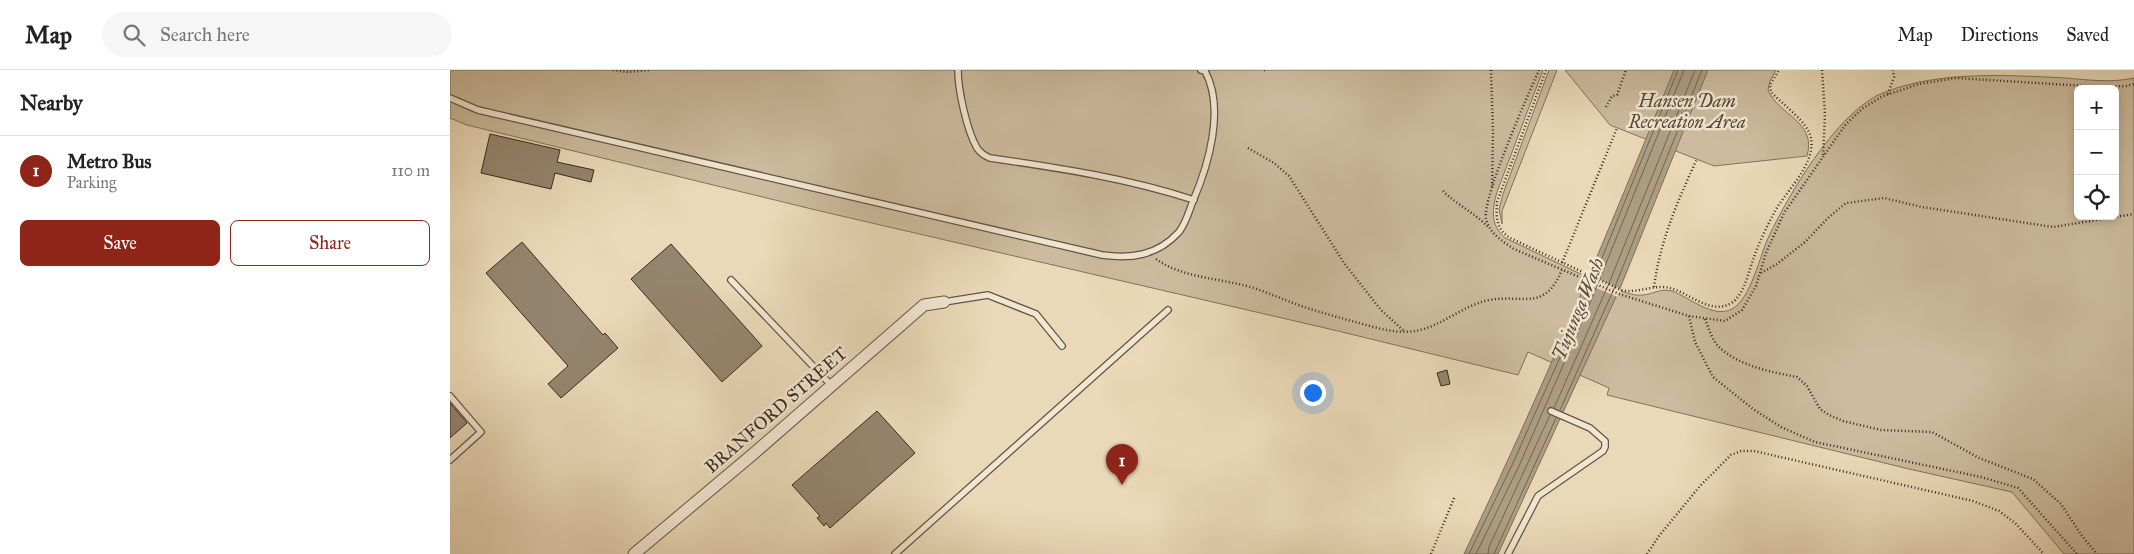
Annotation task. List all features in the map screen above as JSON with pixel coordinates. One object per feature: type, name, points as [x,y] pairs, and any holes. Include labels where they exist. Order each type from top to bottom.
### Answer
[{"type":"street","name":"BRANFORD STREET","points":[[634,554],[832,386],[924,305],[944,302]]},
{"type":"lane","points":[[958,70],[963,106],[977,148],[982,154],[990,158],[1086,172],[1162,190],[1194,200]]},
{"type":"lane","points":[[450,98],[478,110],[1102,255],[1123,258],[1141,256],[1148,253],[1163,245],[1179,232],[1194,200],[1201,183],[1211,145],[1214,120],[1214,91],[1205,71],[1201,70]]},
{"type":"lane","points":[[731,280],[832,386]]},
{"type":"lane","points":[[944,302],[988,295],[1036,314],[1062,346]]},
{"type":"lane","points":[[895,554],[1168,310]]},
{"type":"lane","points":[[450,396],[481,432],[450,460]]},
{"type":"lane","points":[[1508,554],[1538,496],[1606,447],[1605,441],[1590,428],[1551,411]]},
{"type":"path","points":[[613,70],[628,72],[650,70]]},
{"type":"path","points":[[1491,70],[1492,190]]},
{"type":"path","points":[[1491,230],[1486,213],[1492,190],[1511,136],[1539,70]]},
{"type":"path","points":[[1546,70],[1497,202],[1496,216],[1501,230],[1506,235],[1587,276],[1621,290],[1635,291],[1654,287],[1668,287],[1709,305],[1721,307],[1736,299],[1740,292],[1773,215],[1805,165],[1810,151],[1811,137],[1806,127],[1771,92],[1770,85],[1779,70]]},
{"type":"path","points":[[1606,107],[1612,96],[1617,95],[1626,70]]},
{"type":"path","points":[[1822,70],[1825,114],[1823,157]]},
{"type":"path","points":[[1888,94],[1894,77],[1893,70]]},
{"type":"path","points":[[1443,191],[1475,215],[1498,239],[1514,249],[1619,294],[1689,316],[1725,321],[1742,310],[1756,286],[1766,253],[1784,213],[1823,157],[1852,119],[1863,108],[1888,94],[1919,84],[1956,78],[2102,87],[2134,84]]},
{"type":"path","points":[[1562,263],[1617,128]]},
{"type":"path","points":[[1248,148],[1274,163],[1289,176],[1344,263],[1382,310],[1405,332]]},
{"type":"path","points":[[1654,287],[1668,226],[1697,159]]},
{"type":"path","points":[[1760,274],[1777,264],[1805,242],[1829,217],[1846,203],[1884,198],[1922,207],[2053,227],[2134,214]]},
{"type":"path","points":[[1148,253],[1162,263],[1192,274],[1254,288],[1304,307],[1389,331],[1405,332],[1425,329],[1486,300],[1500,298],[1534,299],[1551,290],[1562,270]]},
{"type":"path","points":[[1578,277],[1587,276]]},
{"type":"path","points":[[1689,316],[1695,342],[1713,377],[1753,409],[1781,427],[1815,442],[1980,477],[2018,488],[2077,554]]},
{"type":"path","points":[[1705,318],[1710,333],[1718,347],[1744,362],[1796,377],[1803,381],[1820,409],[1829,415],[1842,421],[1881,430],[1932,432],[1979,458],[2033,479],[2061,504],[2082,536],[2097,554]]},
{"type":"path","points":[[1647,554],[1659,536],[1700,486],[1732,455],[1741,450],[1754,451],[1973,501],[1999,511],[2015,523],[2044,554]]},
{"type":"path","points":[[1431,554],[1455,496]]},
{"type":"green space","points":[[450,70],[1543,70],[1497,192],[1493,211],[1500,233],[1505,238],[1587,277],[1588,275],[1621,289],[1621,291],[1640,295],[1664,290],[1672,291],[1701,306],[1717,311],[1725,311],[1739,304],[1745,296],[1778,218],[1814,158],[1844,122],[1860,107],[1876,96],[1921,82],[1969,76],[2018,76],[2108,81],[2134,78],[2134,554],[2064,554],[2012,492],[1909,469],[1607,395],[1609,388],[1528,352],[1518,375],[1338,331],[820,211],[467,125],[450,118]]},
{"type":"green space","points":[[1549,70],[1557,70],[1502,211],[1502,224],[1499,209],[1503,194]]},
{"type":"green space","name":"Hansen Dam Recreation Area","points":[[1565,70],[1776,70],[1768,90],[1773,99],[1802,127],[1807,135],[1809,144],[1807,156],[1714,166],[1610,125]]},
{"type":"water","name":"Tujunga Wash","points":[[1674,70],[1708,70],[1621,286],[1498,554],[1464,554],[1573,314]]},
{"type":"pier","points":[[1588,275],[1621,289],[1618,297],[1584,283]]},
{"type":"building","points":[[490,134],[560,150],[557,162],[594,170],[591,182],[555,173],[551,189],[481,173]]},
{"type":"building","points":[[522,242],[603,335],[605,333],[618,348],[561,398],[548,384],[568,366],[486,273]]},
{"type":"building","points":[[671,244],[762,346],[722,382],[631,279]]},
{"type":"building","points":[[1447,370],[1450,384],[1441,386],[1437,373]]},
{"type":"building","points":[[450,403],[467,423],[450,438]]},
{"type":"building","points":[[877,411],[915,453],[830,528],[826,523],[824,526],[817,518],[820,516],[792,485]]},
{"type":"place","name":"Metro Bus","points":[[1122,485]]}]
